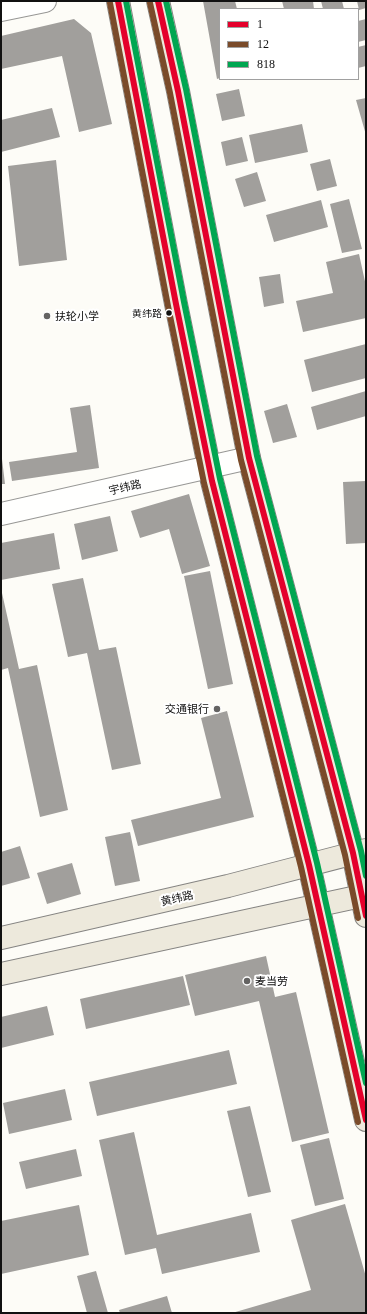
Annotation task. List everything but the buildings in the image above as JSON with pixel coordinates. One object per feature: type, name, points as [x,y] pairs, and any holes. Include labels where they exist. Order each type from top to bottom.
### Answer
[{"type":"main road","points":[[118,1],[212,481],[309,865],[366,1120]]},
{"type":"main road","points":[[1,974],[318,906],[365,903],[359,852],[249,458],[178,91],[158,1]]},
{"type":"main road","name":"黄纬路","points":[[1,938],[228,886],[359,852]]},
{"type":"street","points":[[1,10],[45,1]]},
{"type":"street","name":"宇纬路","points":[[1,514],[249,458]]},
{"type":"transit line","name":"1","points":[[118,1],[176,304],[212,481],[309,865],[366,1120]]},
{"type":"transit line","name":"818","points":[[126,1],[220,479],[317,863],[366,1083]]},
{"type":"transit line","name":"1","points":[[158,1],[178,91],[249,458],[353,853],[366,916]]},
{"type":"transit line","name":"818","points":[[166,1],[186,89],[257,456],[361,851],[366,876]]},
{"type":"transit line","name":"12","points":[[110,3],[168,306],[204,483],[301,867],[358,1122]]},
{"type":"transit line","name":"12","points":[[150,3],[170,93],[241,460],[345,855],[358,918]]},
{"type":"place","name":"黄纬路","points":[[169,313]]},
{"type":"place","name":"扶轮小学","points":[[47,316]]},
{"type":"place","name":"交通银行","points":[[217,709]]},
{"type":"place","name":"麦当劳","points":[[247,981]]}]
